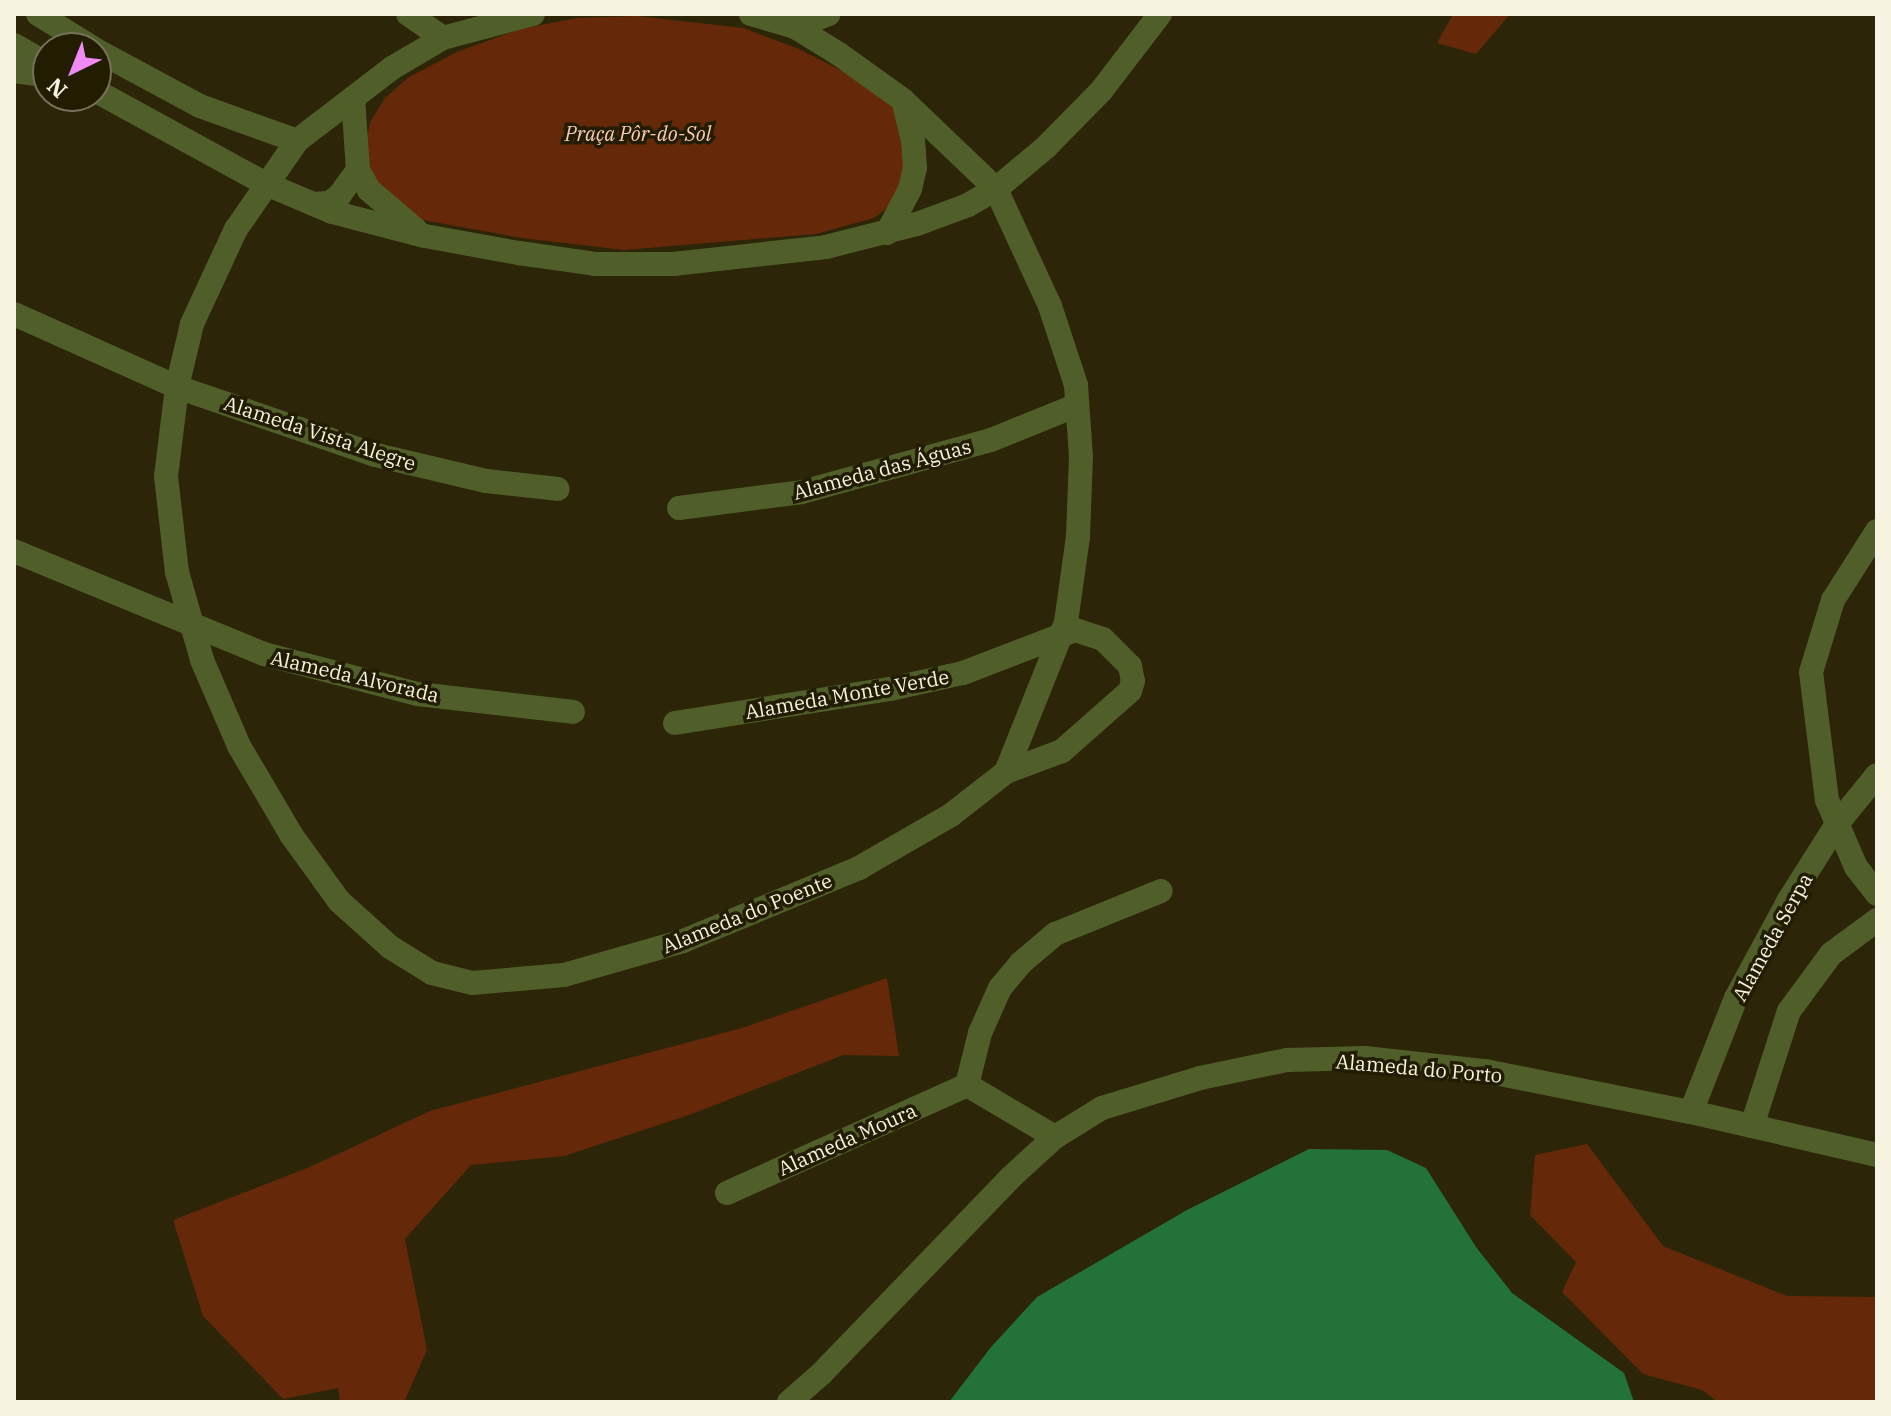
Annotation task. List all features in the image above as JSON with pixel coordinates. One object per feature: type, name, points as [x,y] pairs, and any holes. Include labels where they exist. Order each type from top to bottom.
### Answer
[{"type":"street","points":[[38,14],[64,32]]},
{"type":"street","points":[[408,14],[443,38]]},
{"type":"street","name":"Alameda do Poente","points":[[533,14],[443,38],[392,68],[297,141],[264,183],[236,229],[192,324],[177,387],[166,476],[177,572],[190,625],[239,746],[292,836],[339,901],[400,954],[432,973],[472,983],[564,975],[683,941],[859,868],[951,815],[1006,772],[1033,712],[1066,622],[1078,537],[1081,457],[1076,385],[1050,306],[996,189],[903,100],[795,27],[751,14]]},
{"type":"street","points":[[795,27],[829,14]]},
{"type":"street","points":[[112,100],[264,183],[332,212],[425,236],[595,264],[673,264],[826,247],[887,233],[968,205],[996,189],[1046,147],[1101,91],[1160,14]]},
{"type":"street","points":[[14,45],[32,56]]},
{"type":"street","points":[[112,58],[200,106],[297,141]]},
{"type":"street","points":[[353,98],[358,170],[369,190],[425,236]]},
{"type":"street","points":[[887,233],[910,189],[915,168],[913,140],[903,100]]},
{"type":"street","points":[[313,204],[329,203],[339,196],[358,170]]},
{"type":"street","name":"Alameda Vista Alegre","points":[[14,314],[177,387],[376,455],[486,481],[558,489]]},
{"type":"street","name":"Alameda das Águas","points":[[679,508],[816,489],[991,440],[1077,405]]},
{"type":"street","points":[[1877,531],[1833,600],[1811,672],[1827,800],[1856,867],[1877,894]]},
{"type":"street","name":"Alameda Alvorada","points":[[14,551],[264,654],[418,694],[573,712]]},
{"type":"street","points":[[1006,772],[1062,751],[1126,696],[1133,686],[1130,666],[1103,639],[1083,631],[1061,633]]},
{"type":"street","name":"Alameda Monte Verde","points":[[675,723],[890,689],[963,673],[1061,633]]},
{"type":"street","name":"Alameda Serpa","points":[[1691,1112],[1736,998],[1789,900],[1837,824],[1877,775]]},
{"type":"street","points":[[1055,1137],[967,1085],[980,1033],[1000,988],[1021,963],[1055,934],[1161,891]]},
{"type":"street","points":[[1752,1126],[1789,1011],[1831,954],[1877,920]]},
{"type":"street","name":"Alameda do Porto","points":[[789,1402],[821,1374],[1009,1179],[1055,1137],[1102,1108],[1200,1078],[1287,1060],[1365,1058],[1485,1071],[1691,1112],[1877,1155]]},
{"type":"street","name":"Alameda Moura","points":[[727,1193],[967,1085]]},
{"type":"green space","points":[[1453,14],[1510,14],[1476,54],[1437,43]]},
{"type":"green space","name":"Praça Pôr-do-Sol","points":[[637,16],[743,28],[799,49],[848,74],[888,101],[905,119],[912,146],[896,201],[874,218],[816,234],[624,250],[522,238],[417,219],[372,176],[365,149],[370,122],[385,98],[409,77],[457,52],[520,29],[577,18]]},
{"type":"green space","points":[[887,978],[899,1056],[843,1055],[692,1114],[564,1156],[471,1165],[405,1239],[427,1350],[404,1402],[340,1402],[338,1388],[283,1399],[203,1316],[173,1220],[310,1167],[430,1111],[742,1028]]},
{"type":"green space","points":[[1587,1144],[1663,1246],[1787,1296],[1877,1297],[1877,1402],[1718,1402],[1702,1390],[1643,1374],[1562,1292],[1576,1262],[1530,1215],[1535,1155]]},
{"type":"shaded area","points":[[1309,1149],[1387,1150],[1426,1168],[1476,1247],[1512,1293],[1624,1373],[1634,1402],[949,1402],[991,1347],[1037,1297],[1187,1210]]}]
